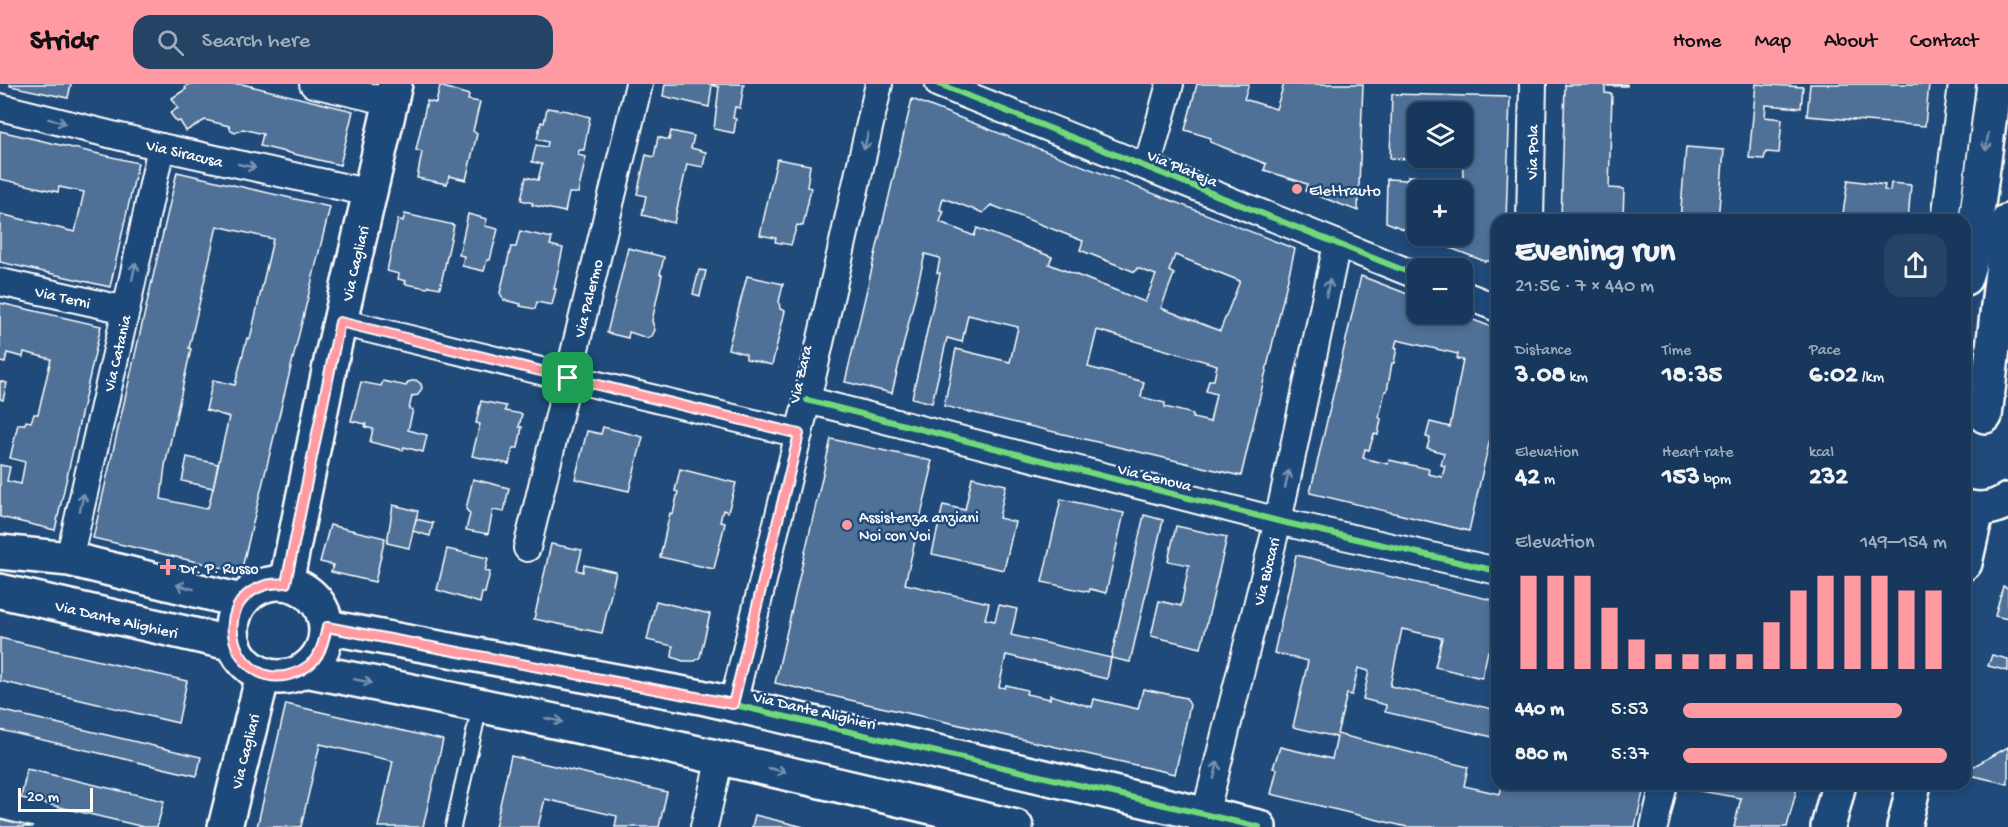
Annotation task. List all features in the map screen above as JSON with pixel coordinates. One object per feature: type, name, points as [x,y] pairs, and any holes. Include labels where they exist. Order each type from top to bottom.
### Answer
[{"type":"street","points":[[313,84],[393,93]]},
{"type":"street","name":"Via Palermo","points":[[527,548],[639,84]]},
{"type":"street","name":"Via Zara","points":[[733,704],[799,434],[879,84]]},
{"type":"street","name":"Via Plateja","points":[[939,84],[1407,272]]},
{"type":"street","points":[[1147,167],[1170,84]]},
{"type":"street","name":"Via Pola","points":[[1530,214],[1533,84]]},
{"type":"street","points":[[1946,214],[1962,84]]},
{"type":"street","points":[[1971,258],[1994,84]]},
{"type":"street","name":"Via Cagliari","points":[[286,583],[340,322],[393,93]]},
{"type":"street","name":"Via Siracusa","points":[[0,107],[161,147],[370,194]]},
{"type":"street","name":"Via Catania","points":[[69,559],[161,147]]},
{"type":"street","points":[[1986,420],[2008,221]]},
{"type":"street","name":"Via Bùccari","points":[[1204,820],[1278,521],[1337,244]]},
{"type":"street","name":"Via Terni","points":[[0,282],[126,310]]},
{"type":"street","points":[[1473,298],[1491,306]]},
{"type":"street","points":[[340,322],[799,434]]},
{"type":"street","name":"Via Genova","points":[[807,400],[1278,521],[1491,570]]},
{"type":"street","points":[[1971,508],[1998,506],[2008,500]]},
{"type":"street","points":[[0,552],[69,559],[241,601]]},
{"type":"street","points":[[286,583],[306,591],[321,607],[327,627],[322,651],[305,670],[285,677],[263,675],[245,663],[234,644],[233,622],[241,601],[252,591],[265,585],[286,583]]},
{"type":"street","name":"Via Dante Alighieri","points":[[0,591],[234,644]]},
{"type":"street","name":"Via Dante Alighieri","points":[[327,627],[733,704],[1204,820],[1259,827]]},
{"type":"street","points":[[305,670],[481,704],[720,756],[978,823],[1016,827]]},
{"type":"street","name":"Via Cagliari","points":[[225,827],[263,675]]},
{"type":"street","points":[[704,827],[720,756]]},
{"type":"street","points":[[1654,827],[1663,790]]},
{"type":"street","points":[[1828,827],[1837,790]]},
{"type":"street","points":[[1904,827],[1913,790]]},
{"type":"lane","points":[[453,827],[481,704]]},
{"type":"building","points":[[10,84],[71,84],[68,98],[10,86]]},
{"type":"building","points":[[189,84],[242,84],[353,111],[340,165],[260,146],[263,134],[243,129],[235,133],[229,126],[205,120],[186,131],[180,121],[177,122],[170,113],[178,108],[172,98],[186,89],[185,87]]},
{"type":"building","points":[[665,84],[744,84],[740,108],[735,107],[734,133],[714,129],[719,87],[712,85],[709,107],[663,96]]},
{"type":"building","points":[[1197,84],[1249,84],[1244,99],[1276,109],[1284,84],[1363,84],[1358,211],[1305,191],[1307,184],[1264,170],[1266,164],[1210,142],[1211,138],[1185,130]]},
{"type":"building","points":[[1627,84],[1627,86],[1605,86],[1605,93],[1612,94],[1609,188],[1624,189],[1623,214],[1561,214],[1565,85]]},
{"type":"building","points":[[1756,84],[1803,87],[1801,108],[1766,105],[1765,117],[1782,119],[1779,153],[1766,152],[1764,159],[1749,158]]},
{"type":"building","points":[[1810,84],[1929,84],[1925,126],[1807,116]]},
{"type":"building","points":[[440,86],[469,95],[468,100],[480,102],[473,131],[477,134],[466,180],[449,176],[447,184],[417,178],[422,152],[416,150],[427,101],[436,103]]},
{"type":"building","points":[[1392,94],[1510,97],[1506,214],[1491,214],[1491,261],[1484,261],[1445,246],[1473,246],[1473,180],[1463,180],[1463,168],[1473,168],[1473,102],[1407,102],[1407,159],[1390,158]]},
{"type":"building","points":[[912,99],[1295,249],[1241,476],[944,406],[956,349],[1010,362],[1018,327],[968,315],[962,342],[947,338],[932,403],[912,398],[940,273],[937,273],[940,258],[925,254],[892,393],[845,382]],"holes":[[[943,198],[983,213],[991,205],[1083,241],[1080,250],[1135,272],[1137,268],[1156,275],[1145,302],[1049,264],[1052,257],[977,228],[974,236],[940,222],[944,211],[940,210]],[[1175,255],[1240,281],[1220,331],[1161,308],[1174,274],[1169,271]],[[1097,330],[1217,365],[1214,380],[1209,380],[1206,391],[1216,394],[1210,422],[1193,418],[1193,414],[1165,407],[1165,403],[1141,397],[1144,382],[1088,367]]]},
{"type":"building","points":[[547,108],[590,117],[584,150],[579,150],[578,155],[586,157],[578,193],[569,193],[565,212],[532,205],[533,203],[521,200],[526,177],[538,180],[542,164],[532,162],[536,145],[547,147],[548,142],[537,139]]},
{"type":"building","points":[[0,131],[138,163],[110,287],[0,262],[0,214],[75,232],[84,192],[59,187],[58,192],[0,179]]},
{"type":"building","points":[[671,131],[694,136],[691,148],[706,152],[703,167],[687,164],[674,223],[642,215],[646,196],[637,194],[646,155],[654,157],[658,137],[669,140]]},
{"type":"building","points":[[1686,147],[1724,150],[1719,214],[1680,214]]},
{"type":"building","points":[[777,159],[810,165],[807,187],[811,188],[803,226],[797,225],[791,245],[775,242],[776,238],[760,235]]},
{"type":"building","points":[[177,172],[330,207],[241,572],[93,538]],"holes":[[[217,226],[273,239],[250,339],[247,338],[235,385],[213,380],[206,410],[229,417],[209,505],[206,509],[161,499],[165,466],[191,349],[189,348]]]},
{"type":"building","points":[[1408,176],[1433,177],[1433,180],[1407,180]]},
{"type":"building","points":[[1387,179],[1407,180],[1407,231],[1386,222]]},
{"type":"building","points":[[1848,180],[1885,185],[1884,190],[1890,191],[1891,183],[1911,185],[1909,214],[1843,214]]},
{"type":"building","points":[[405,214],[454,225],[440,288],[405,284],[406,281],[398,279],[399,274],[387,271],[398,219],[403,221]]},
{"type":"building","points":[[468,214],[487,219],[485,226],[498,229],[490,260],[487,260],[484,271],[462,266],[464,256],[459,255]]},
{"type":"building","points":[[520,231],[552,238],[550,245],[563,248],[552,305],[537,302],[535,309],[520,306],[521,304],[504,300],[500,293],[511,247],[516,247]]},
{"type":"building","points":[[628,248],[664,257],[652,321],[655,330],[652,336],[647,338],[629,332],[628,338],[607,333]]},
{"type":"building","points":[[699,270],[706,271],[700,296],[693,294]]},
{"type":"building","points":[[747,276],[783,284],[779,302],[780,309],[785,311],[772,365],[746,359],[746,354],[728,349]]},
{"type":"building","points":[[1361,276],[1407,294],[1407,324],[1473,324],[1473,320],[1491,327],[1491,434],[1469,531],[1310,493]],"holes":[[[1397,340],[1458,354],[1457,359],[1463,360],[1450,427],[1430,422],[1426,437],[1430,438],[1427,448],[1444,453],[1441,465],[1445,466],[1442,477],[1428,474],[1429,469],[1389,460],[1388,464],[1363,458],[1365,449],[1369,450],[1374,434],[1378,435],[1381,419],[1379,417],[1392,363],[1394,363]]]},
{"type":"building","points":[[0,303],[101,326],[55,530],[0,517],[0,465],[10,467],[7,481],[21,484],[25,462],[10,458],[18,424],[31,422],[34,414],[38,414],[51,359],[24,352],[23,357],[7,353],[5,363],[0,362]]},
{"type":"building","points":[[416,380],[422,388],[418,395],[412,396],[409,409],[413,410],[408,430],[427,435],[423,452],[370,442],[373,429],[365,427],[366,424],[351,421],[361,382],[381,386],[383,381],[406,386],[408,382]]},
{"type":"building","points":[[0,381],[7,383],[3,400],[0,399]]},
{"type":"building","points":[[481,401],[506,406],[505,411],[522,414],[518,448],[513,448],[509,464],[472,456],[480,424],[476,423]]},
{"type":"building","points":[[603,427],[643,437],[629,491],[575,479],[587,431],[601,434]]},
{"type":"building","points":[[831,439],[932,461],[905,584],[989,603],[985,619],[995,621],[999,605],[1017,609],[1011,635],[1111,658],[1107,679],[1006,655],[999,687],[1005,688],[1006,685],[1027,690],[1026,694],[1050,699],[1050,695],[1092,707],[1094,699],[1138,709],[1143,689],[1186,698],[1190,705],[1175,774],[775,683]]},
{"type":"building","points":[[187,457],[218,464],[213,488],[182,481]]},
{"type":"building","points":[[680,469],[736,483],[728,512],[723,510],[720,522],[725,523],[714,569],[660,557],[670,513],[673,514],[678,492],[675,491]]},
{"type":"building","points":[[972,477],[1006,485],[999,518],[1015,522],[1004,570],[932,554],[943,505],[965,510]]},
{"type":"building","points":[[473,479],[509,488],[504,512],[493,510],[488,534],[466,530],[470,514],[466,509]]},
{"type":"building","points":[[1061,499],[1124,513],[1106,593],[1090,589],[1089,592],[1042,582]]},
{"type":"building","points":[[393,505],[418,511],[409,548],[387,543]]},
{"type":"building","points":[[1144,515],[1163,520],[1130,662],[1111,658]]},
{"type":"building","points":[[416,519],[433,523],[430,536],[413,531]]},
{"type":"building","points":[[330,525],[385,538],[375,582],[331,572],[333,565],[320,562]]},
{"type":"building","points":[[1176,526],[1227,537],[1201,648],[1151,636],[1159,601],[1181,606],[1189,565],[1168,561]]},
{"type":"building","points":[[551,544],[582,550],[577,570],[583,572],[584,565],[616,572],[602,633],[534,619]]},
{"type":"building","points":[[447,549],[488,558],[485,571],[490,572],[480,603],[437,590]]},
{"type":"building","points":[[1296,555],[1491,600],[1491,652],[1488,651],[1482,678],[1435,667],[1442,638],[1402,629],[1390,686],[1491,709],[1491,737],[1385,712],[1386,705],[1363,699],[1369,671],[1358,668],[1352,695],[1347,694],[1337,734],[1468,767],[1464,786],[1500,794],[1501,790],[1644,790],[1635,827],[1407,827],[1271,794],[1277,769],[1273,768],[1280,747],[1332,759],[1337,737],[1293,727],[1308,661],[1274,653]]},
{"type":"building","points":[[2003,586],[2008,588],[2008,619],[1995,616]]},
{"type":"building","points":[[656,601],[710,614],[700,657],[695,661],[683,661],[672,657],[673,646],[647,640]]},
{"type":"building","points":[[0,638],[187,681],[178,723],[0,681]]},
{"type":"building","points":[[1992,655],[2008,659],[2008,671],[1988,666]]},
{"type":"building","points":[[286,704],[443,740],[423,827],[378,827],[393,761],[320,744],[301,827],[257,827]]},
{"type":"building","points":[[0,710],[201,757],[197,776],[0,730]]},
{"type":"building","points":[[2008,747],[2008,784],[1971,775],[1971,768]]},
{"type":"building","points":[[511,756],[667,792],[659,827],[615,827],[617,816],[545,799],[538,827],[495,827]]},
{"type":"building","points":[[27,769],[164,801],[157,827],[144,827],[21,798]]},
{"type":"building","points":[[1694,790],[1796,790],[1787,827],[1734,827],[1741,798]]},
{"type":"building","points":[[755,815],[804,827],[752,827]]},
{"type":"building","points":[[0,819],[33,827],[0,827]]},
{"type":"cycle path","points":[[939,84],[1407,272]]},
{"type":"cycle path","points":[[807,400],[1278,521],[1491,570]]},
{"type":"cycle path","points":[[327,627],[701,697],[1259,827]]},
{"type":"place","name":"Elettrauto","points":[[1297,189]]},
{"type":"place","name":"Assistenza anziani Noi con Voi","points":[[847,525]]},
{"type":"place","name":"Dr. P. Russo","points":[[168,567]]},
{"type":"route","points":[[340,322],[568,378],[799,434],[733,704],[327,627],[322,651],[305,670],[285,677],[263,675],[245,663],[234,644],[232,630],[234,615],[241,601],[252,591],[265,585],[286,583],[340,322]]}]
